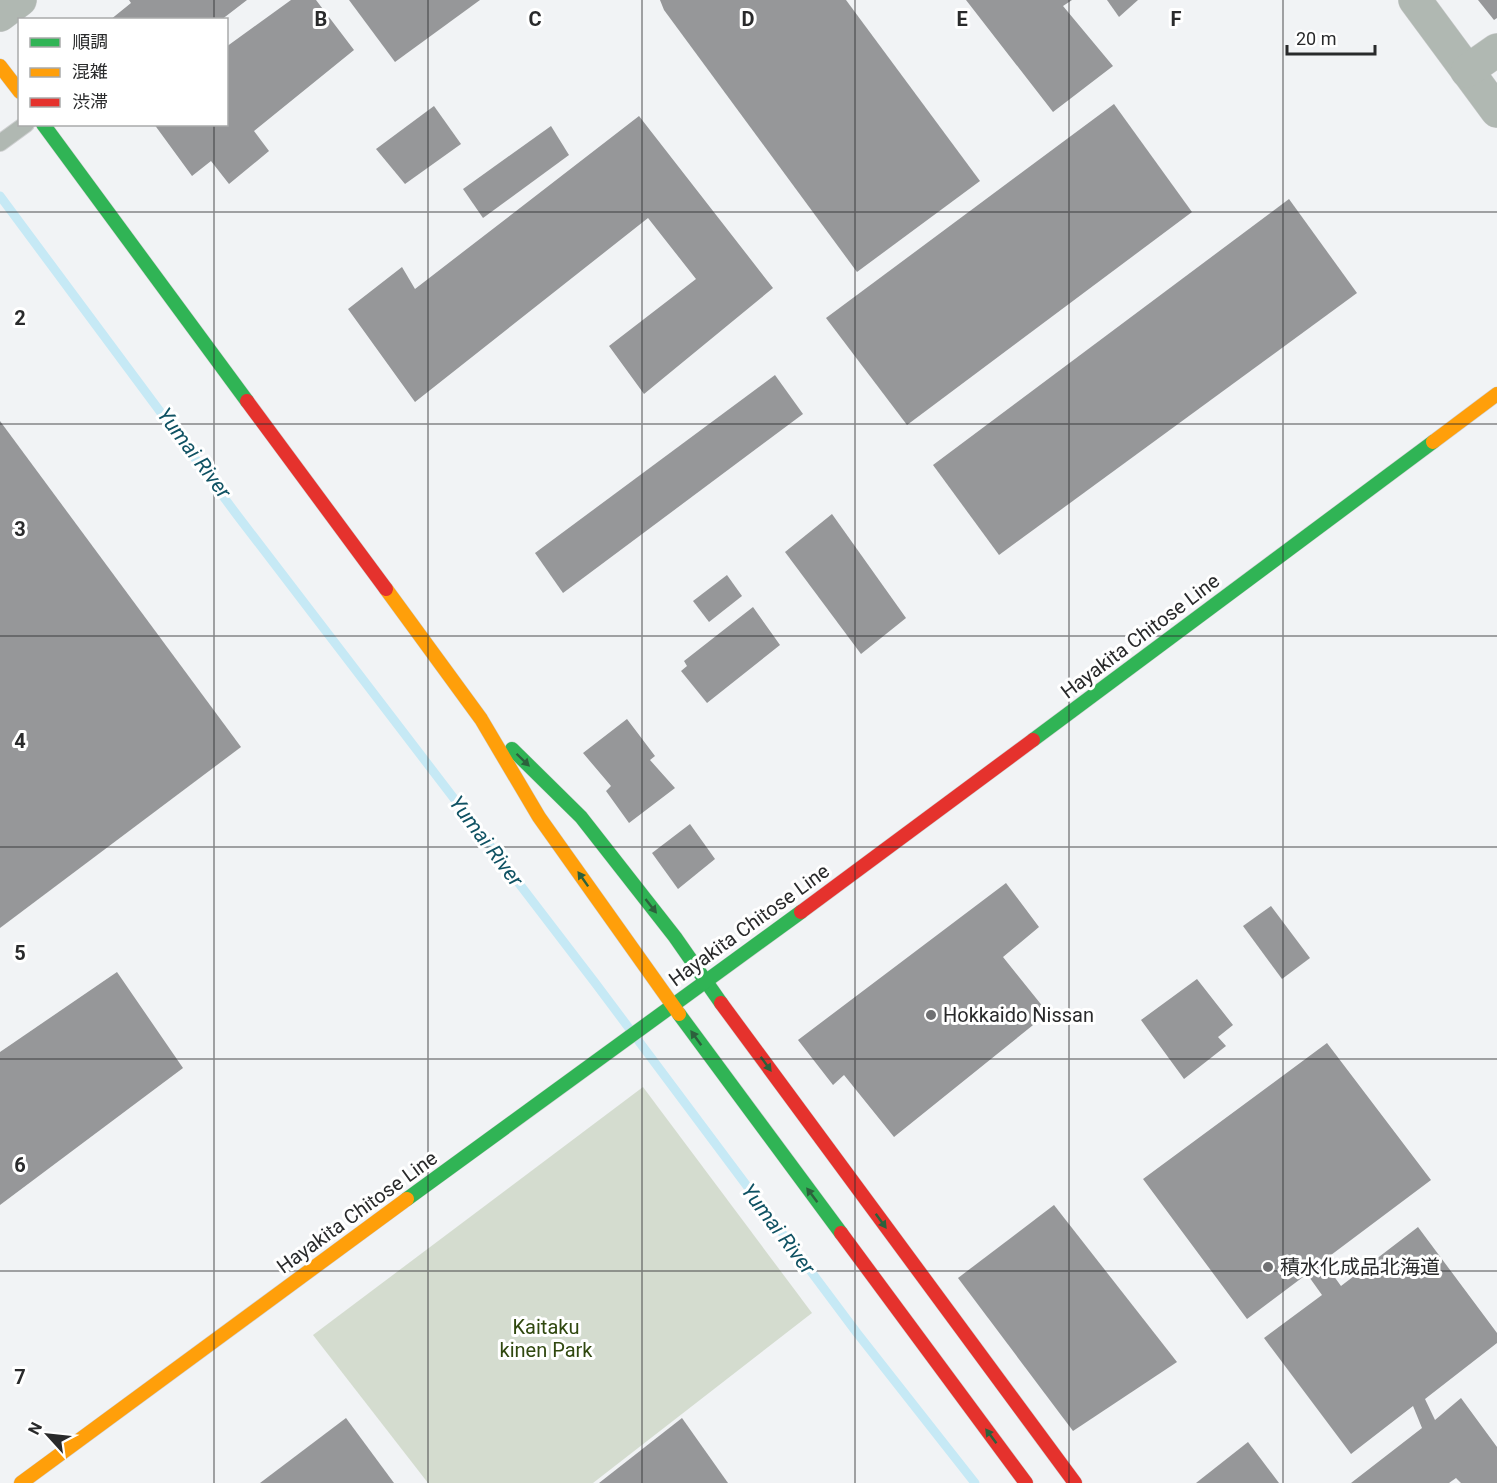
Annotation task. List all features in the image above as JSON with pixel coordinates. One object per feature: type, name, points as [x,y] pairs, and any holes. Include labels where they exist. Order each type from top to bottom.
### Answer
[{"type":"street","points":[[0,15],[20,0]]},
{"type":"street","points":[[1415,0],[1497,111]]},
{"type":"street","points":[[1467,71],[1497,50]]},
{"type":"street","points":[[0,66],[18,89]]},
{"type":"street","points":[[44,126],[481,719],[539,817],[672,1005],[1026,1483]]},
{"type":"street","name":"Hayakita Chitose Line","points":[[21,1483],[616,1045],[706,983],[1497,394]]},
{"type":"street","points":[[481,719],[581,817],[675,937],[706,983],[1075,1483]]},
{"type":"lane","points":[[0,143],[23,126]]},
{"type":"green space","name":"Kaitaku kinen Park","points":[[643,1087],[812,1313],[593,1483],[428,1483],[313,1335]]},
{"type":"building","points":[[129,0],[247,0],[224,18],[112,18],[131,3]]},
{"type":"building","points":[[291,0],[316,0],[354,50],[254,131],[269,151],[229,184],[211,161],[192,176],[155,126],[228,126],[228,46]]},
{"type":"building","points":[[349,0],[480,0],[395,62]]},
{"type":"building","points":[[660,0],[846,0],[980,181],[857,272],[664,10]]},
{"type":"building","points":[[966,0],[1072,0],[1063,6],[1113,66],[1053,112]]},
{"type":"building","points":[[1107,0],[1138,0],[1119,17]]},
{"type":"building","points":[[1478,0],[1497,0],[1497,18],[1494,20]]},
{"type":"building","points":[[1114,104],[1192,212],[907,425],[826,318]]},
{"type":"building","points":[[434,106],[461,144],[405,184],[376,149]]},
{"type":"building","points":[[639,116],[773,288],[644,394],[609,346],[696,279],[648,218],[415,402],[348,309],[402,267],[415,289]]},
{"type":"building","points":[[551,126],[569,155],[483,218],[463,189]]},
{"type":"building","points":[[1289,199],[1357,293],[999,555],[933,465]]},
{"type":"building","points":[[775,375],[803,414],[563,593],[535,553]]},
{"type":"building","points":[[0,421],[241,747],[0,928]]},
{"type":"building","points":[[832,514],[906,618],[861,654],[785,552]]},
{"type":"building","points":[[727,575],[742,596],[709,622],[693,601]]},
{"type":"building","points":[[753,607],[780,645],[707,703],[681,671],[687,666],[684,661]]},
{"type":"building","points":[[627,719],[655,756],[650,760],[675,788],[629,823],[606,791],[611,786],[583,753]]},
{"type":"building","points":[[690,824],[715,859],[678,889],[652,853]]},
{"type":"building","points":[[1006,883],[1039,927],[1003,957],[1048,1013],[894,1137],[844,1075],[833,1085],[798,1040]]},
{"type":"building","points":[[1271,906],[1310,958],[1282,979],[1243,926]]},
{"type":"building","points":[[117,972],[183,1068],[0,1205],[0,1052]]},
{"type":"building","points":[[1197,979],[1233,1025],[1218,1037],[1226,1046],[1184,1079],[1141,1020]]},
{"type":"building","name":"積水化成品北海道","points":[[1327,1043],[1431,1180],[1323,1261],[1341,1286],[1418,1227],[1497,1333],[1497,1343],[1425,1399],[1435,1420],[1461,1398],[1497,1447],[1497,1483],[1461,1483],[1456,1478],[1449,1483],[1351,1483],[1422,1428],[1413,1406],[1351,1454],[1264,1338],[1322,1295],[1307,1274],[1247,1319],[1143,1179]]},
{"type":"building","points":[[1054,1205],[1177,1362],[1073,1431],[958,1278]]},
{"type":"building","points":[[346,1418],[394,1483],[260,1483]]},
{"type":"building","points":[[682,1418],[728,1483],[599,1483]]},
{"type":"building","points":[[1248,1442],[1279,1483],[1196,1483]]},
{"type":"waterway","name":"Yumai River","points":[[0,196],[237,515],[596,984],[857,1333],[975,1483]]},
{"type":"traffic: fast","points":[[44,126],[247,401]]},
{"type":"traffic: fast","points":[[1033,740],[1433,442]]},
{"type":"traffic: fast","points":[[512,749],[581,817],[675,937],[721,1003]]},
{"type":"traffic: fast","points":[[407,1199],[801,912]]},
{"type":"traffic: fast","points":[[679,1014],[841,1233]]},
{"type":"traffic: slow","points":[[0,66],[18,89]]},
{"type":"traffic: slow","points":[[1433,442],[1497,394]]},
{"type":"traffic: slow","points":[[386,589],[481,719],[539,817],[679,1014]]},
{"type":"traffic: slow","points":[[21,1483],[407,1199]]},
{"type":"traffic: jam","points":[[247,401],[386,589]]},
{"type":"traffic: jam","points":[[801,912],[1033,740]]},
{"type":"traffic: jam","points":[[721,1003],[1075,1483]]},
{"type":"traffic: jam","points":[[841,1233],[1026,1483]]},
{"type":"place","name":"Hokkaido Nissan","points":[[931,1015]]},
{"type":"place","name":"積水化成品北海道","points":[[1268,1267]]}]
